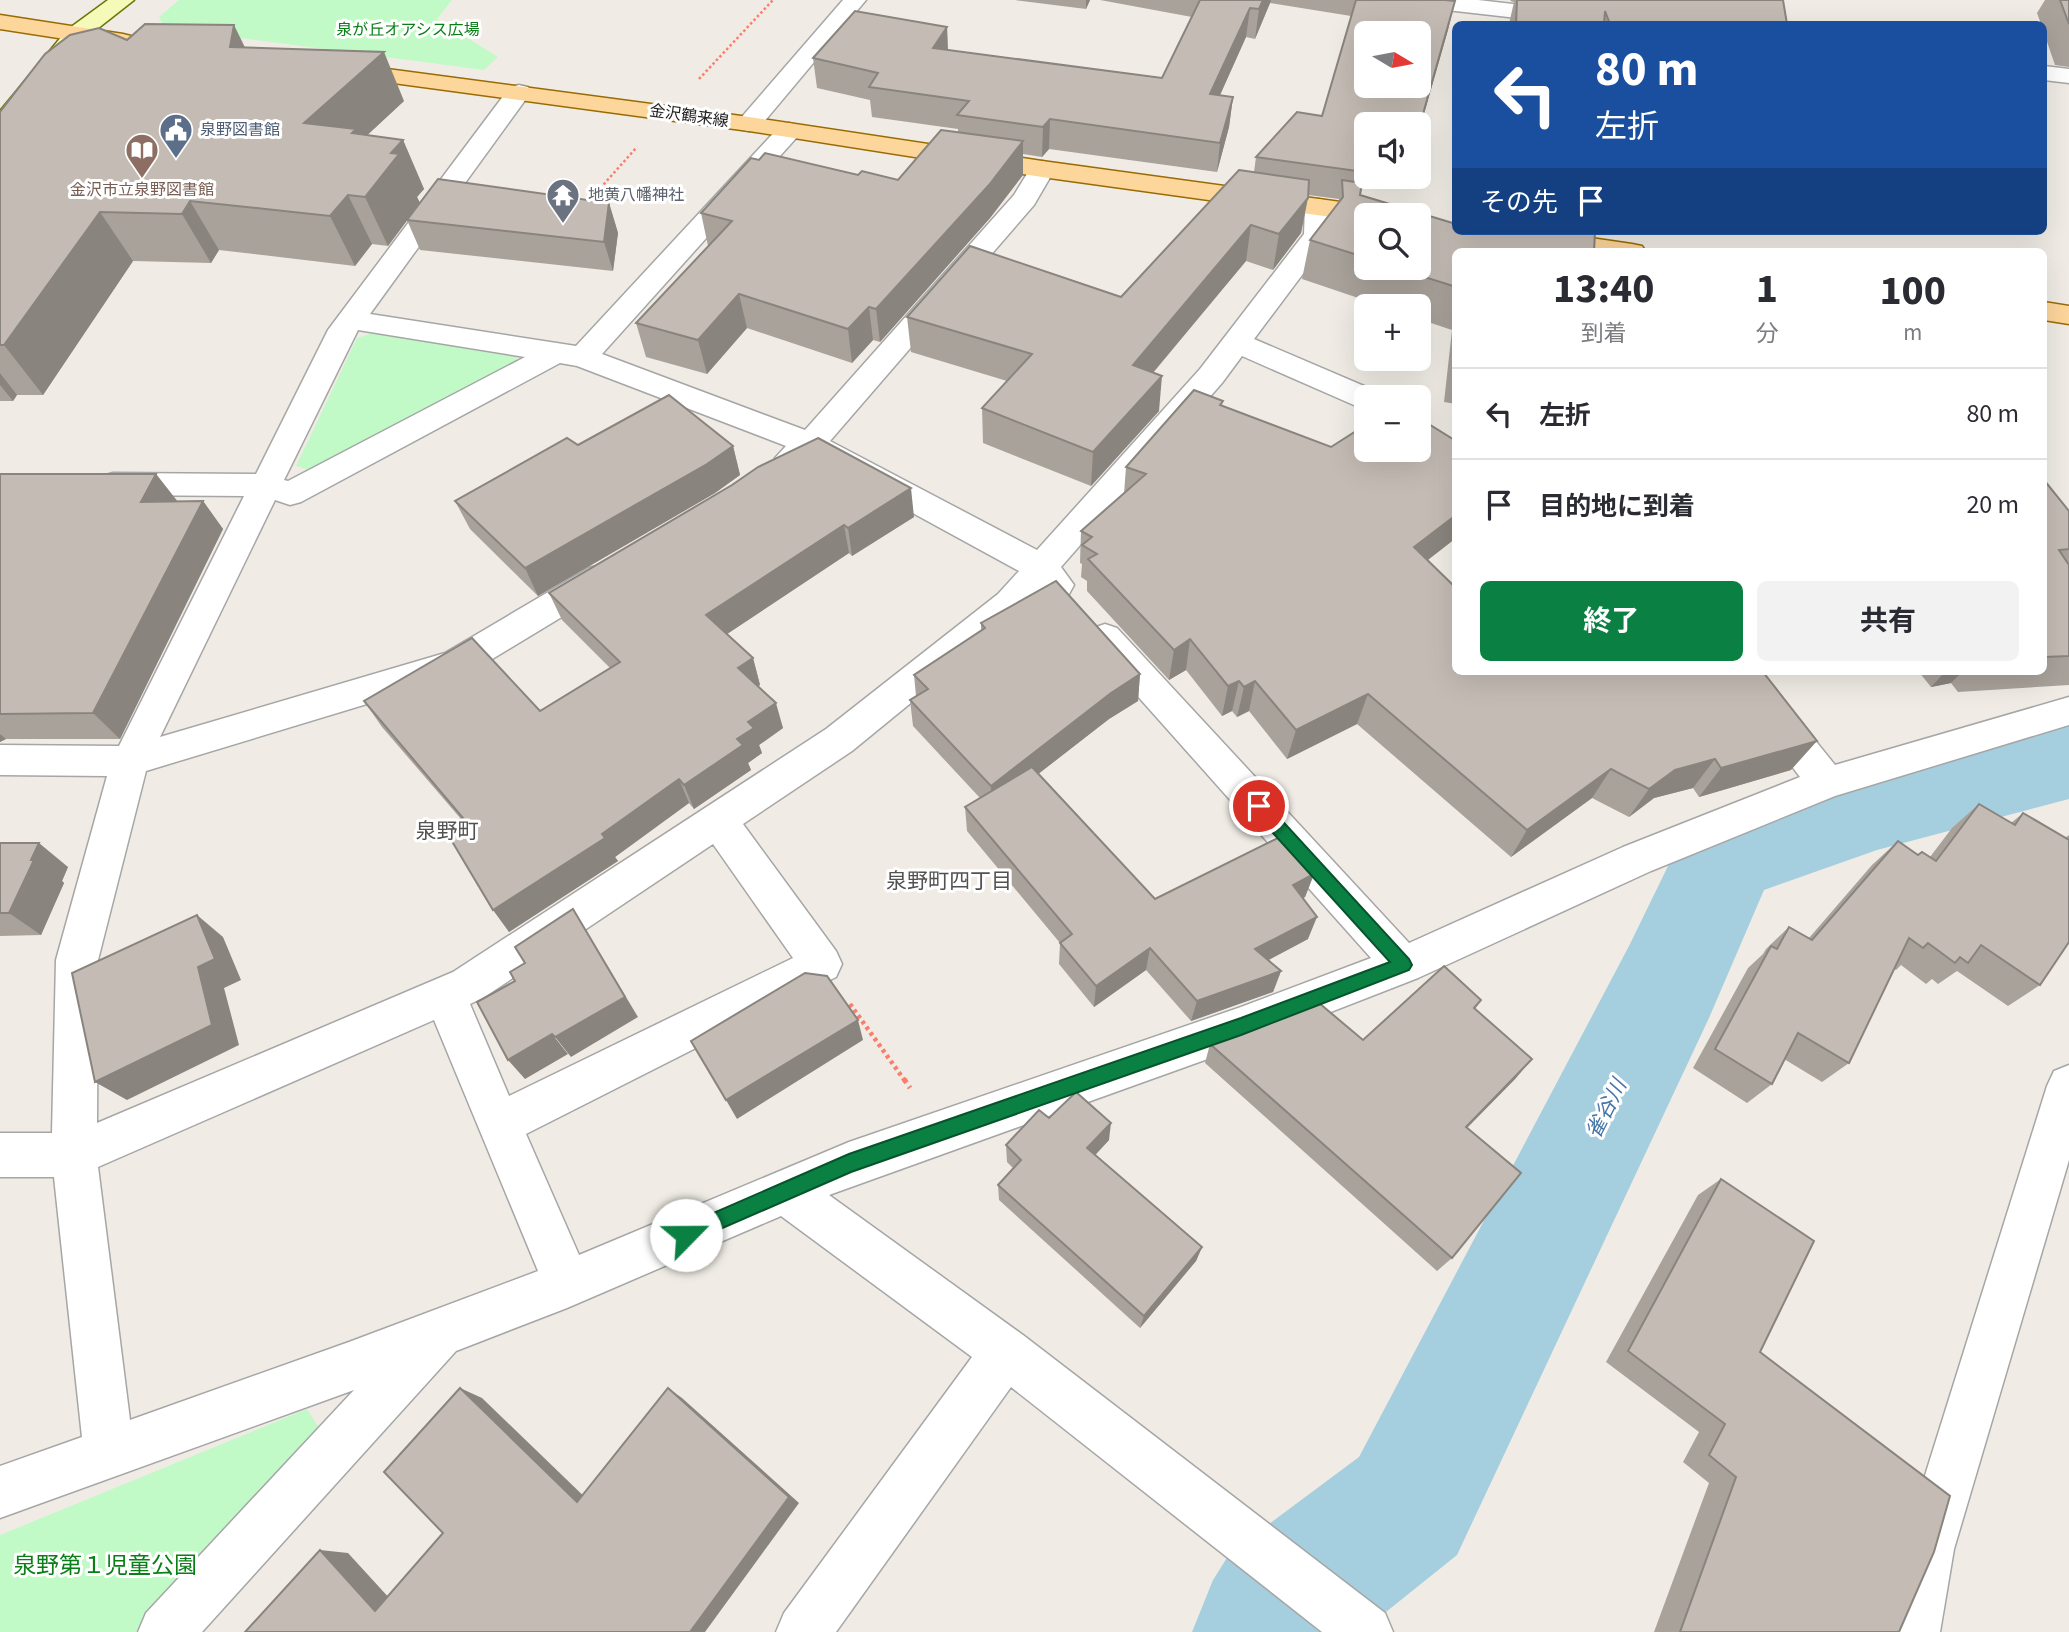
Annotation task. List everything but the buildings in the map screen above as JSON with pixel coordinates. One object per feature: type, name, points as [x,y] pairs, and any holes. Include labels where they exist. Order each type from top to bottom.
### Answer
[{"type":"main road","points":[[0,22],[145,44]]},
{"type":"main road","name":"金沢鶴来線","points":[[325,67],[749,124],[1042,169],[1354,212]]},
{"type":"main road","points":[[1514,235],[1604,248]]},
{"type":"main road","points":[[2047,311],[2069,315]]},
{"type":"street","points":[[0,127],[75,35],[123,0]]},
{"type":"street","points":[[749,124],[855,0]]},
{"type":"street","points":[[1420,0],[1559,8],[1613,21]]},
{"type":"street","points":[[2047,73],[2069,76]]},
{"type":"street","points":[[108,1452],[74,1155],[76,960],[130,761],[338,337],[519,92]]},
{"type":"street","points":[[84,484],[266,485],[290,494],[568,356],[789,131]]},
{"type":"street","points":[[768,474],[810,444],[1025,199],[1042,169]]},
{"type":"street","points":[[0,1154],[74,1155],[468,985],[839,740],[1010,603],[1042,568],[1237,343],[1318,235],[1318,207]]},
{"type":"street","points":[[350,320],[568,356],[810,444],[1042,568],[1403,965]]},
{"type":"street","points":[[1237,343],[1354,393]]},
{"type":"street","points":[[0,760],[130,761],[456,663],[632,559]]},
{"type":"street","points":[[1741,675],[1827,783]]},
{"type":"street","points":[[0,1492],[349,1367],[567,1284],[849,1164],[1241,1027],[1403,965],[1637,859],[1827,783],[2064,717]]},
{"type":"street","points":[[499,1124],[821,964],[718,820]]},
{"type":"street","points":[[445,996],[567,1284]]},
{"type":"street","points":[[1913,1632],[1928,1549],[2069,1086]]},
{"type":"street","points":[[786,1192],[1006,1352],[1349,1619]]},
{"type":"street","points":[[165,1632],[443,1330]]},
{"type":"street","points":[[803,1632],[1006,1352]]},
{"type":"path","points":[[821,964],[941,1131]]},
{"type":"green space","name":"泉が丘オアシス広場","points":[[179,0],[452,0],[437,19],[498,57],[484,70],[165,28],[159,17]]},
{"type":"green space","points":[[376,332],[518,355],[515,367],[313,471],[296,466],[357,338]]},
{"type":"green space","name":"泉野第１児童公園","points":[[307,1409],[323,1434],[135,1632],[0,1632],[0,1535]]},
{"type":"waterway","name":"雀谷川","points":[[1265,1632],[1281,1604],[1408,1506],[1669,982],[1724,859],[1875,808],[2069,758]]},
{"type":"place","name":"泉野図書館","points":[[176,160]]},
{"type":"place","name":"金沢市立泉野図書館","points":[[142,180]]},
{"type":"place","name":"地黄八幡神社","points":[[563,225]]},
{"type":"district","name":"泉野町","points":[[447,831]]},
{"type":"district","name":"泉野町四丁目","points":[[949,881]]},
{"type":"route","points":[[686,1235],[849,1164],[1241,1027],[1403,965],[1259,806]]}]
